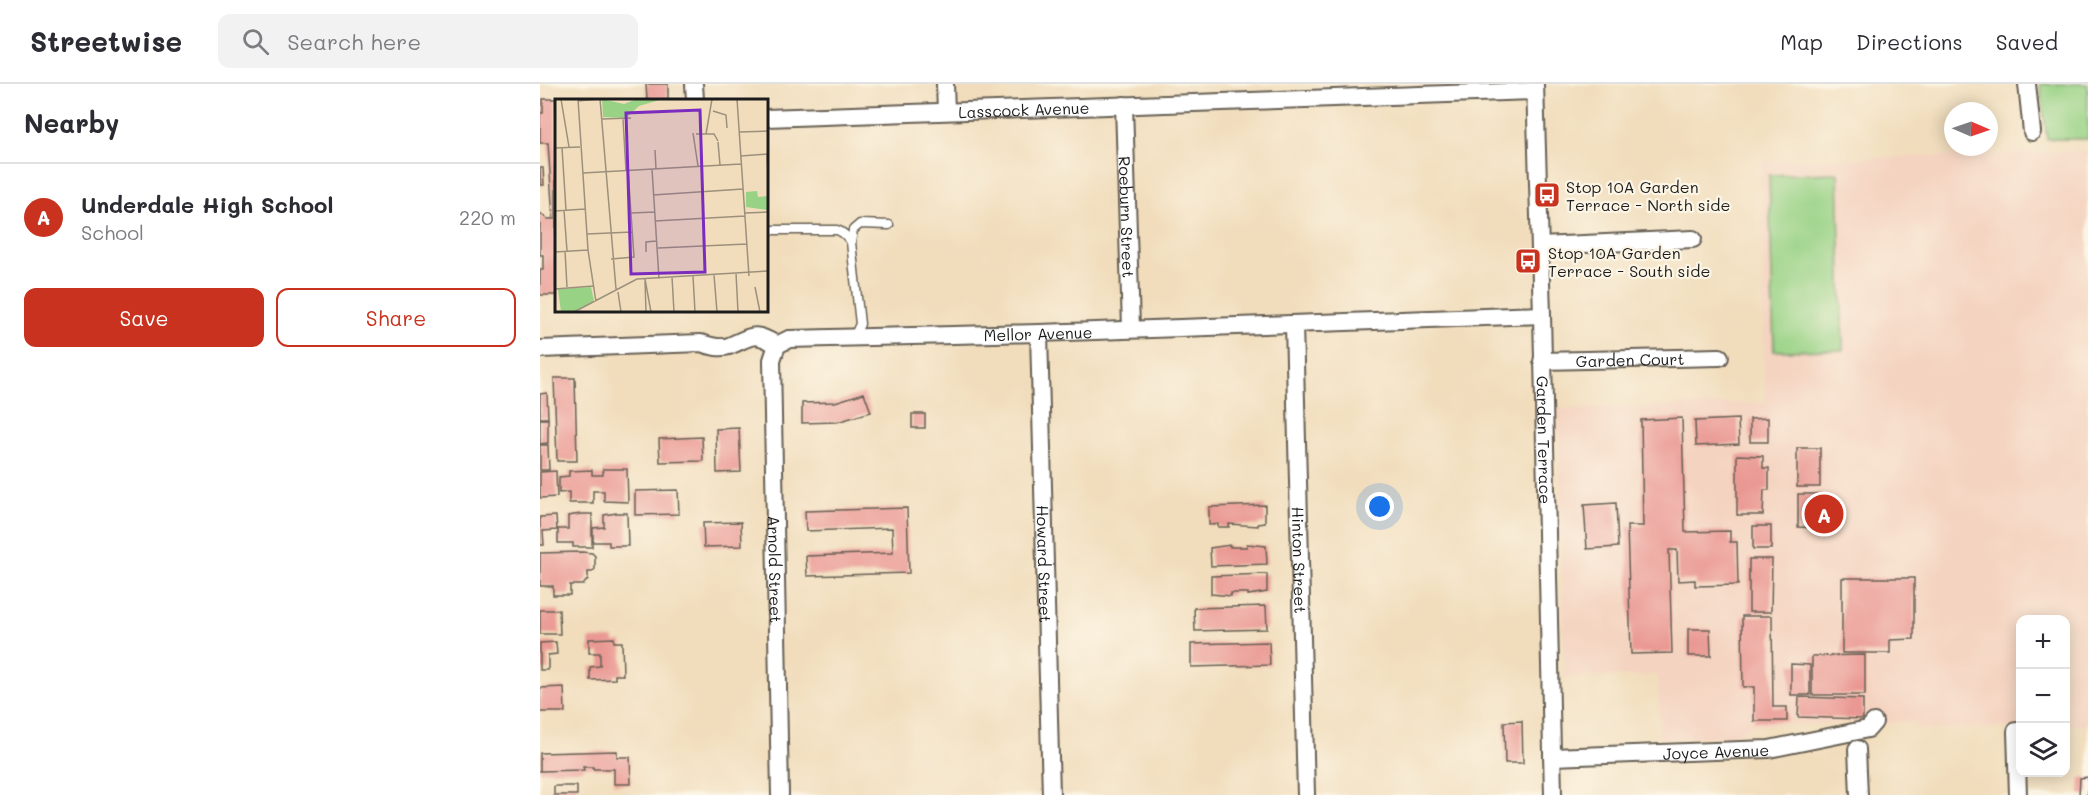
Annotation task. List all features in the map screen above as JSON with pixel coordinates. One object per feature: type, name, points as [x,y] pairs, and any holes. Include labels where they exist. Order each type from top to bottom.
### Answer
[{"type":"street","points":[[945,84],[946,111]]},
{"type":"street","points":[[2027,84],[2032,132]]},
{"type":"street","name":"Lasscock Avenue","points":[[768,118],[1534,87]]},
{"type":"street","name":"Garden Terrace","points":[[1534,87],[1542,315],[1553,795]]},
{"type":"street","name":"Roeburn Street","points":[[1124,105],[1131,328]]},
{"type":"street","points":[[1540,246],[1693,239]]},
{"type":"street","name":"Mellor Avenue","points":[[540,349],[701,343],[714,347],[728,347],[747,337],[755,336],[777,345],[789,339],[1039,333],[1542,315]]},
{"type":"street","name":"Hinton Street","points":[[1294,324],[1306,795]]},
{"type":"street","name":"Howard Street","points":[[1039,333],[1051,795]]},
{"type":"street","name":"Arnold Street","points":[[777,345],[772,360],[780,795]]},
{"type":"street","name":"Garden Court","points":[[1542,361],[1720,357]]},
{"type":"street","name":"Joyce Avenue","points":[[1552,757],[1769,748],[1868,729],[1874,722]]},
{"type":"street","points":[[1857,749],[1859,795]]},
{"type":"street","points":[[2017,777],[2018,795]]},
{"type":"lane","points":[[853,338],[860,324],[851,242],[852,230],[860,224],[889,225]]},
{"type":"lane","points":[[768,230],[837,230],[841,231],[851,242]]},
{"type":"shaded area","points":[[2088,151],[2088,725],[2070,725],[2070,615],[2016,615],[2016,727],[1916,730],[1915,722],[1752,725],[1737,736],[1660,739],[1658,675],[1564,678],[1558,409],[1765,403],[1761,161],[1998,156],[1998,154]]},
{"type":"green space","points":[[2040,84],[2088,84],[2088,139],[2047,139]]},
{"type":"green space","points":[[1838,173],[1843,350],[1774,351],[1769,175]]},
{"type":"building","points":[[646,84],[668,84],[668,99],[647,99]]},
{"type":"building","points":[[543,99],[555,99],[555,295],[540,295],[540,270],[543,270],[543,255],[540,255],[540,213],[547,219],[553,219],[548,143],[540,143],[540,113],[543,113]]},
{"type":"building","points":[[540,168],[543,168],[544,185],[540,185]]},
{"type":"building","points":[[554,378],[575,378],[577,461],[557,461]]},
{"type":"building","points":[[547,393],[548,418],[540,418],[540,394]]},
{"type":"building","points":[[864,393],[871,412],[837,422],[802,423],[802,403],[835,402]]},
{"type":"building","points":[[912,414],[925,414],[925,428],[912,428]]},
{"type":"building","points":[[1682,418],[1685,532],[1730,531],[1730,542],[1737,542],[1738,585],[1695,586],[1695,580],[1678,581],[1677,550],[1669,550],[1672,653],[1631,654],[1627,526],[1643,526],[1641,420]]},
{"type":"building","points":[[1768,418],[1768,442],[1750,442],[1750,419]]},
{"type":"building","points":[[540,419],[548,419],[548,443],[540,444]]},
{"type":"building","points":[[1738,419],[1739,444],[1696,446],[1695,421]]},
{"type":"building","points":[[739,428],[741,472],[717,473],[716,429]]},
{"type":"building","points":[[702,437],[703,461],[660,462],[659,439]]},
{"type":"building","points":[[540,445],[548,445],[549,470],[540,470]]},
{"type":"building","points":[[1797,448],[1820,448],[1820,487],[1797,487]]},
{"type":"building","points":[[1737,455],[1763,456],[1763,468],[1769,468],[1769,490],[1764,490],[1763,515],[1737,515]]},
{"type":"building","points":[[603,469],[627,469],[628,502],[604,501],[604,491],[593,491],[593,503],[569,503],[569,492],[559,493],[559,477],[569,476],[569,471],[592,470],[592,475],[603,475]]},
{"type":"building","points":[[556,471],[557,497],[540,498],[540,472]]},
{"type":"building","points":[[678,490],[679,514],[635,515],[635,491]]},
{"type":"building","points":[[1798,494],[1821,494],[1820,528],[1798,527]]},
{"type":"building","points":[[1616,503],[1618,547],[1587,549],[1584,505]]},
{"type":"building","points":[[1265,505],[1265,523],[1258,524],[1258,526],[1229,524],[1229,527],[1218,527],[1218,524],[1209,525],[1209,507]]},
{"type":"building","points":[[907,508],[909,573],[807,576],[806,556],[893,553],[892,528],[806,531],[805,511]]},
{"type":"building","points":[[627,513],[628,546],[609,546],[609,542],[593,542],[593,528],[604,527],[604,515]]},
{"type":"building","points":[[592,514],[592,547],[573,547],[573,543],[558,543],[558,529],[568,529],[568,516]]},
{"type":"building","points":[[556,516],[557,530],[543,531],[544,545],[540,545],[540,517]]},
{"type":"building","points":[[741,522],[742,546],[704,547],[703,523]]},
{"type":"building","points":[[1753,526],[1771,526],[1771,549],[1753,549]]},
{"type":"building","points":[[1247,544],[1266,546],[1267,564],[1211,566],[1210,548],[1230,545],[1230,547],[1247,547]]},
{"type":"building","points":[[540,553],[592,553],[595,556],[595,569],[588,572],[588,579],[583,585],[570,585],[570,595],[553,595],[553,586],[540,586]]},
{"type":"building","points":[[1749,559],[1772,559],[1771,612],[1749,612]]},
{"type":"building","points":[[1267,574],[1267,592],[1248,595],[1248,593],[1231,593],[1231,596],[1211,594],[1211,576]]},
{"type":"building","points":[[1842,578],[1914,578],[1914,639],[1890,640],[1890,653],[1842,653]]},
{"type":"building","points":[[1266,606],[1267,629],[1195,631],[1194,608]]},
{"type":"building","points":[[540,610],[559,610],[560,634],[540,634]]},
{"type":"building","points":[[1742,616],[1772,616],[1773,707],[1787,707],[1787,721],[1754,721],[1754,687],[1743,687]]},
{"type":"building","points":[[1688,629],[1710,629],[1711,656],[1688,656]]},
{"type":"building","points":[[614,638],[614,642],[622,642],[623,675],[615,675],[615,679],[590,680],[590,667],[600,666],[600,653],[589,653],[589,639]]},
{"type":"building","points":[[556,642],[557,654],[548,655],[548,670],[540,670],[540,643]]},
{"type":"building","points":[[1269,642],[1270,665],[1191,667],[1191,644]]},
{"type":"building","points":[[1865,655],[1865,695],[1812,695],[1812,656]]},
{"type":"building","points":[[1791,664],[1810,665],[1810,695],[1791,695]]},
{"type":"building","points":[[564,687],[565,712],[540,712],[540,688]]},
{"type":"building","points":[[1799,697],[1863,699],[1863,719],[1798,717]]},
{"type":"building","points":[[1522,721],[1523,763],[1505,763],[1504,722]]},
{"type":"building","points":[[617,751],[617,757],[630,757],[631,784],[614,784],[614,769],[583,767],[584,770],[540,771],[540,753]]},
{"type":"building","points":[[2088,777],[2088,795],[2079,795],[2080,778]]},
{"type":"building","points":[[554,786],[577,786],[577,795],[554,795]]},
{"type":"place","name":"Stop 10A Garden Terrace - North side","points":[[1547,195]]},
{"type":"place","name":"Stop 10A Garden Terrace - South side","points":[[1528,261]]},
{"type":"place","name":"Underdale High School","points":[[1824,514]]}]
